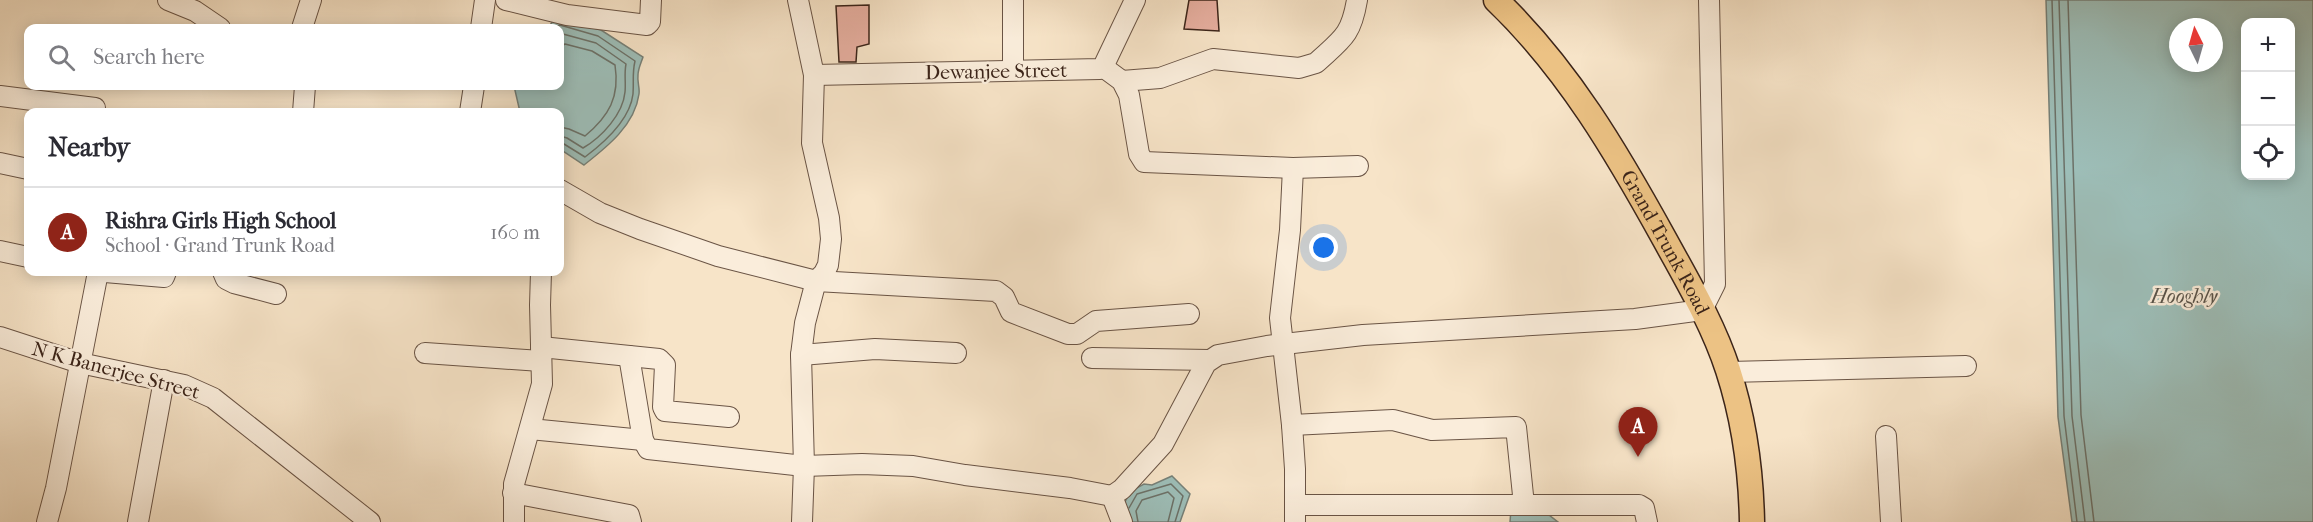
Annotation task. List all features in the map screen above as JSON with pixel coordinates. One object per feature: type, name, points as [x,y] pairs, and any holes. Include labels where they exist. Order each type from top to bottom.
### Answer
[{"type":"main road","name":"Grand Trunk Road","points":[[1496,0],[1546,53],[1588,108],[1646,205],[1719,343],[1742,425],[1749,465],[1752,522]]},
{"type":"street","points":[[168,0],[195,11],[214,24]]},
{"type":"street","points":[[303,24],[311,0]]},
{"type":"street","points":[[482,24],[485,0]]},
{"type":"street","points":[[506,0],[567,15],[647,25],[650,22],[651,0]]},
{"type":"street","points":[[798,0],[814,75],[811,136],[830,228],[828,265],[825,273],[816,281],[805,323],[801,355],[804,466],[802,522]]},
{"type":"street","points":[[1013,0],[1013,70]]},
{"type":"street","points":[[1135,0],[1103,67],[1122,81],[1130,100],[1139,154],[1144,162],[1293,168],[1358,166]]},
{"type":"street","points":[[1122,81],[1160,78],[1213,59],[1299,68],[1310,66],[1316,63],[1349,30],[1353,23],[1356,0]]},
{"type":"street","points":[[1092,358],[1209,360],[1218,355],[1283,344],[1437,330],[1635,319],[1702,310],[1715,284],[1709,0]]},
{"type":"street","name":"Dewanjee Street","points":[[814,75],[1103,67]]},
{"type":"street","points":[[303,108],[305,90]]},
{"type":"street","points":[[471,108],[473,90]]},
{"type":"street","points":[[0,96],[95,108]]},
{"type":"street","points":[[0,163],[24,168]]},
{"type":"street","points":[[1293,168],[1290,230],[1280,311],[1292,424],[1295,513],[1524,505],[1639,505],[1646,510],[1647,522]]},
{"type":"street","points":[[564,192],[600,213],[640,229],[718,256],[816,281],[996,291],[1004,297],[1011,312],[1068,334],[1077,334],[1096,321],[1189,314]]},
{"type":"street","points":[[0,251],[24,256]]},
{"type":"street","points":[[46,522],[56,488],[97,276]]},
{"type":"street","points":[[225,276],[234,283],[276,294]]},
{"type":"street","points":[[514,522],[513,493],[542,384],[541,276]]},
{"type":"street","name":"N K Banerjee Street","points":[[0,337],[80,363],[164,380],[198,390],[213,398],[370,522]]},
{"type":"street","points":[[801,355],[875,349],[956,353]]},
{"type":"street","points":[[425,352],[629,356],[659,359],[664,363],[663,407],[665,411],[729,417]]},
{"type":"street","points":[[629,356],[645,446],[652,450],[804,466],[862,464],[913,466],[1112,496],[1122,489],[1163,444],[1209,360]]},
{"type":"street","points":[[1729,372],[1966,366]]},
{"type":"street","points":[[138,522],[164,380]]},
{"type":"street","points":[[1292,424],[1394,420],[1426,429],[1440,430],[1516,427],[1524,505]]},
{"type":"street","points":[[530,429],[644,440]]},
{"type":"street","points":[[1886,435],[1892,522]]},
{"type":"street","points":[[513,493],[627,515],[630,516],[631,522]]},
{"type":"street","points":[[1112,496],[1122,522]]},
{"type":"water","name":"Hooghly","points":[[2046,0],[2313,0],[2313,522],[2072,522],[2058,417]]},
{"type":"water","points":[[555,18],[601,30],[643,57],[638,73],[639,94],[632,116],[619,134],[584,165],[564,152],[564,108],[519,108],[515,90],[564,90],[564,24],[551,24]]},
{"type":"water","points":[[1172,476],[1190,494],[1180,522],[1125,522],[1121,509],[1131,491],[1144,484],[1152,485]]},
{"type":"water","points":[[1511,509],[1545,512],[1558,522],[1510,522]]},
{"type":"building","points":[[1189,0],[1217,0],[1219,31],[1184,29]]},
{"type":"building","points":[[869,5],[869,44],[857,47],[856,62],[839,62],[836,6]]},
{"type":"place","name":"Rishra Girls High School","points":[[1638,457]]}]
